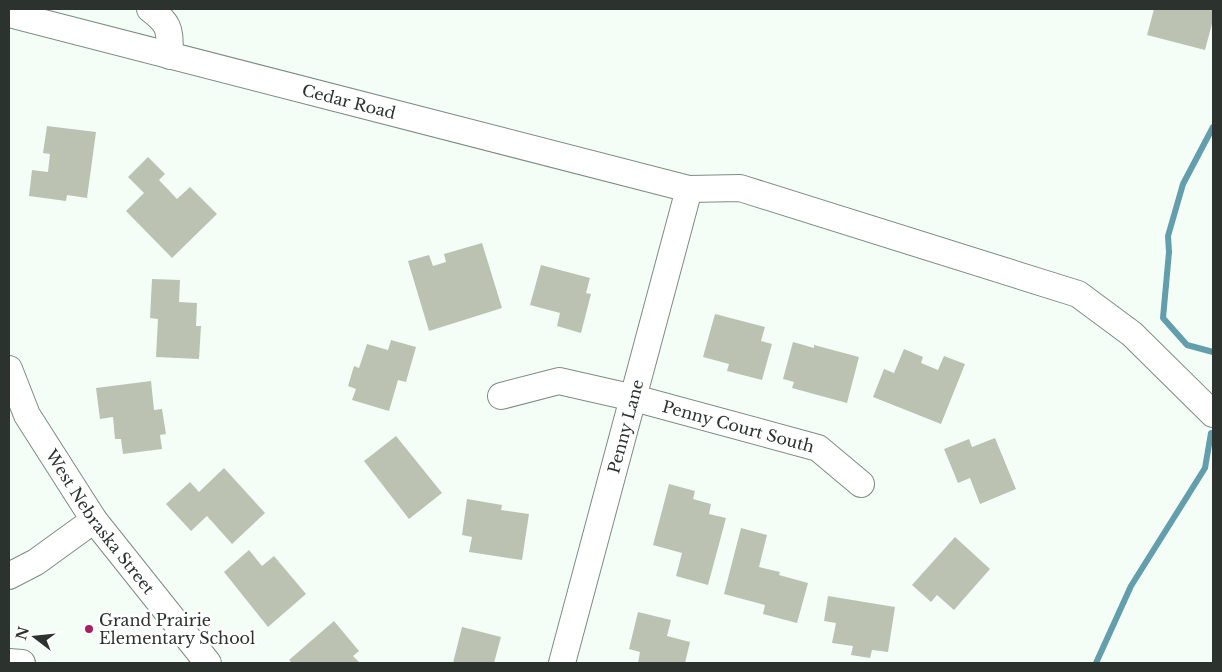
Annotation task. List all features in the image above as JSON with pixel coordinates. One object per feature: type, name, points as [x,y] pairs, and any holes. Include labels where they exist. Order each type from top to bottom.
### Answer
[{"type":"street","points":[[150,9],[163,19],[169,28],[170,56]]},
{"type":"street","name":"Cedar Road","points":[[9,14],[689,189],[740,188],[1078,294],[1132,334],[1213,414]]},
{"type":"street","name":"Penny Lane","points":[[562,663],[689,189]]},
{"type":"street","name":"West Nebraska Street","points":[[9,369],[26,415],[94,520],[208,663]]},
{"type":"street","name":"Penny Court South","points":[[501,396],[559,381],[634,398],[818,448],[861,484]]},
{"type":"street","points":[[9,576],[36,562],[94,520]]},
{"type":"street","points":[[9,662],[22,663]]},
{"type":"building","points":[[1154,9],[1213,9],[1213,20],[1205,50],[1147,35]]},
{"type":"building","points":[[47,126],[96,132],[87,198],[67,195],[66,201],[29,196],[32,170],[48,172],[50,154],[43,153]]},
{"type":"building","points":[[148,157],[165,174],[159,180],[177,199],[190,187],[217,214],[172,258],[126,211],[144,193],[128,177]]},
{"type":"building","points":[[482,243],[502,308],[429,331],[408,261],[429,255],[433,266],[446,262],[444,254]]},
{"type":"building","points":[[541,265],[590,278],[586,293],[591,294],[581,333],[557,326],[560,313],[530,305]]},
{"type":"building","points":[[152,279],[180,280],[179,302],[197,303],[196,326],[201,326],[199,359],[156,357],[158,319],[150,318]]},
{"type":"building","points":[[715,314],[765,327],[761,341],[772,344],[762,380],[727,371],[729,364],[703,357]]},
{"type":"building","points":[[391,340],[416,347],[406,382],[398,380],[389,411],[352,400],[356,389],[348,386],[354,366],[359,368],[367,344],[388,350]]},
{"type":"building","points":[[793,342],[814,348],[814,345],[859,357],[847,403],[792,388],[794,382],[783,379]]},
{"type":"building","points":[[904,349],[923,357],[921,363],[938,370],[944,356],[965,364],[941,424],[873,397],[884,369],[894,373]]},
{"type":"building","points":[[151,381],[154,410],[162,409],[166,434],[160,435],[162,449],[123,454],[121,439],[115,439],[113,417],[100,419],[96,388]]},
{"type":"building","points":[[396,436],[442,493],[409,519],[364,461]]},
{"type":"building","points":[[995,438],[1016,489],[980,504],[970,478],[958,483],[944,449],[969,439],[972,447]]},
{"type":"building","points":[[224,468],[265,513],[232,544],[207,516],[191,531],[166,504],[190,482],[199,492]]},
{"type":"building","points":[[669,484],[695,491],[693,499],[711,504],[709,514],[726,518],[708,585],[676,576],[682,553],[653,545]]},
{"type":"building","points":[[467,499],[502,505],[501,510],[529,514],[522,560],[469,552],[472,537],[462,535]]},
{"type":"building","points":[[741,528],[767,535],[759,567],[780,572],[779,575],[808,583],[797,623],[763,614],[765,605],[724,594]]},
{"type":"building","points":[[955,537],[990,569],[954,610],[937,595],[931,602],[912,585]]},
{"type":"building","points":[[249,550],[262,566],[274,556],[306,594],[268,627],[224,572]]},
{"type":"building","points":[[828,596],[895,607],[888,652],[872,650],[870,658],[851,655],[853,646],[832,643],[836,623],[824,621]]},
{"type":"building","points":[[638,612],[671,620],[667,636],[690,642],[685,663],[638,663],[640,652],[629,649]]},
{"type":"building","points":[[334,621],[359,651],[353,656],[360,663],[292,663],[289,660]]},
{"type":"building","points":[[462,627],[501,637],[494,663],[453,663]]},
{"type":"waterway","points":[[1213,127],[1183,184],[1168,236],[1169,252],[1163,318],[1187,345],[1213,352]]},
{"type":"waterway","points":[[1096,663],[1131,586],[1205,468],[1211,433]]},
{"type":"place","name":"Grand Prairie Elementary School","points":[[89,629]]}]
